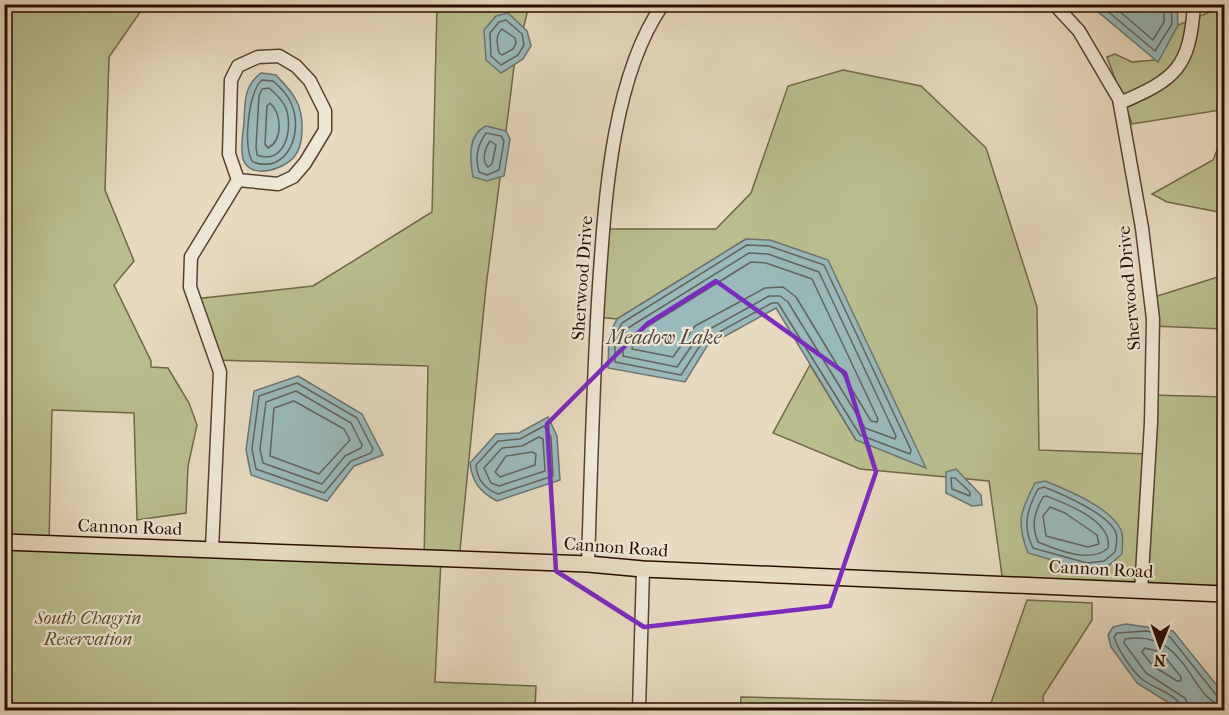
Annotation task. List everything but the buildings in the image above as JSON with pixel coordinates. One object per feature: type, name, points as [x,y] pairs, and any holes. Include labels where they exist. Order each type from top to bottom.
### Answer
[{"type":"main road","name":"Cannon Road","points":[[4,542],[588,564],[643,569],[1224,594]]},
{"type":"street","name":"Sherwood Drive","points":[[588,564],[595,351],[610,167],[621,104],[650,23],[663,4]]},
{"type":"street","name":"Sherwood Drive","points":[[1054,4],[1079,31],[1102,67],[1120,103],[1142,228],[1153,319],[1151,423],[1141,591]]},
{"type":"street","points":[[1120,103],[1168,79],[1183,63],[1192,32],[1194,4]]},
{"type":"street","points":[[279,56],[296,66],[310,81],[325,111],[325,130],[305,163],[293,177],[278,184],[238,180],[228,154],[231,80],[238,66],[258,57],[279,56]]},
{"type":"street","points":[[212,549],[220,372],[190,287],[191,257],[238,180]]},
{"type":"street","points":[[639,711],[643,569]]},
{"type":"highlighted area","points":[[716,281],[845,373],[876,472],[830,606],[644,627],[556,571],[547,424],[647,324]]},
{"type":"green space","name":"South Chagrin Reservation","points":[[4,5],[145,5],[109,57],[105,190],[134,261],[114,285],[151,361],[151,367],[168,368],[189,403],[197,425],[188,466],[186,513],[137,520],[134,413],[52,410],[49,543],[424,559],[428,366],[216,360],[194,299],[313,286],[432,212],[437,5],[529,5],[514,67],[486,287],[459,560],[441,559],[435,682],[536,686],[535,710],[5,710]]},
{"type":"green space","points":[[1224,6],[1224,133],[1220,110],[1132,124],[1107,57],[1115,54],[1132,62],[1155,60],[1178,25]]},
{"type":"green space","points":[[843,70],[921,86],[986,148],[1037,307],[1039,450],[1149,454],[1152,395],[1224,397],[1224,594],[1003,583],[989,481],[860,469],[773,433],[810,365],[856,440],[746,239],[617,319],[597,317],[603,229],[716,229],[751,193],[788,86]]},
{"type":"green space","points":[[1224,133],[1224,213],[1167,202],[1152,194],[1213,160]]},
{"type":"green space","points":[[1224,275],[1224,329],[1153,326],[1151,298]]},
{"type":"green space","points":[[1027,600],[1092,603],[1092,620],[1043,696],[1044,710],[740,710],[741,697],[991,703]]},
{"type":"water","points":[[1090,5],[1177,5],[1178,25],[1158,62]]},
{"type":"water","points":[[508,13],[527,31],[531,46],[523,59],[501,73],[486,60],[484,30],[496,16]]},
{"type":"water","points":[[261,73],[276,75],[292,93],[299,106],[302,121],[302,137],[294,157],[282,166],[267,171],[252,169],[242,155],[246,94],[251,83]]},
{"type":"water","points":[[486,126],[506,131],[510,139],[504,176],[487,181],[473,177],[471,163],[473,142],[480,130]]},
{"type":"water","name":"Meadow Lake","points":[[746,239],[770,240],[828,260],[926,468],[856,440],[776,308],[707,346],[685,382],[608,368],[609,335],[617,319]]},
{"type":"water","points":[[298,376],[362,414],[383,455],[354,466],[327,501],[251,475],[246,450],[254,391]]},
{"type":"water","points":[[548,417],[557,436],[560,480],[497,501],[486,494],[475,481],[470,463],[496,434],[519,433]]},
{"type":"water","points":[[956,469],[981,495],[982,505],[972,506],[946,493],[946,472]]},
{"type":"water","points":[[1045,481],[1087,500],[1108,514],[1122,532],[1122,554],[1107,567],[1087,570],[1028,553],[1022,533],[1021,517],[1035,483]]},
{"type":"water","points":[[1126,624],[1173,631],[1223,693],[1224,710],[1180,710],[1137,683],[1111,647],[1108,635],[1113,627]]}]
